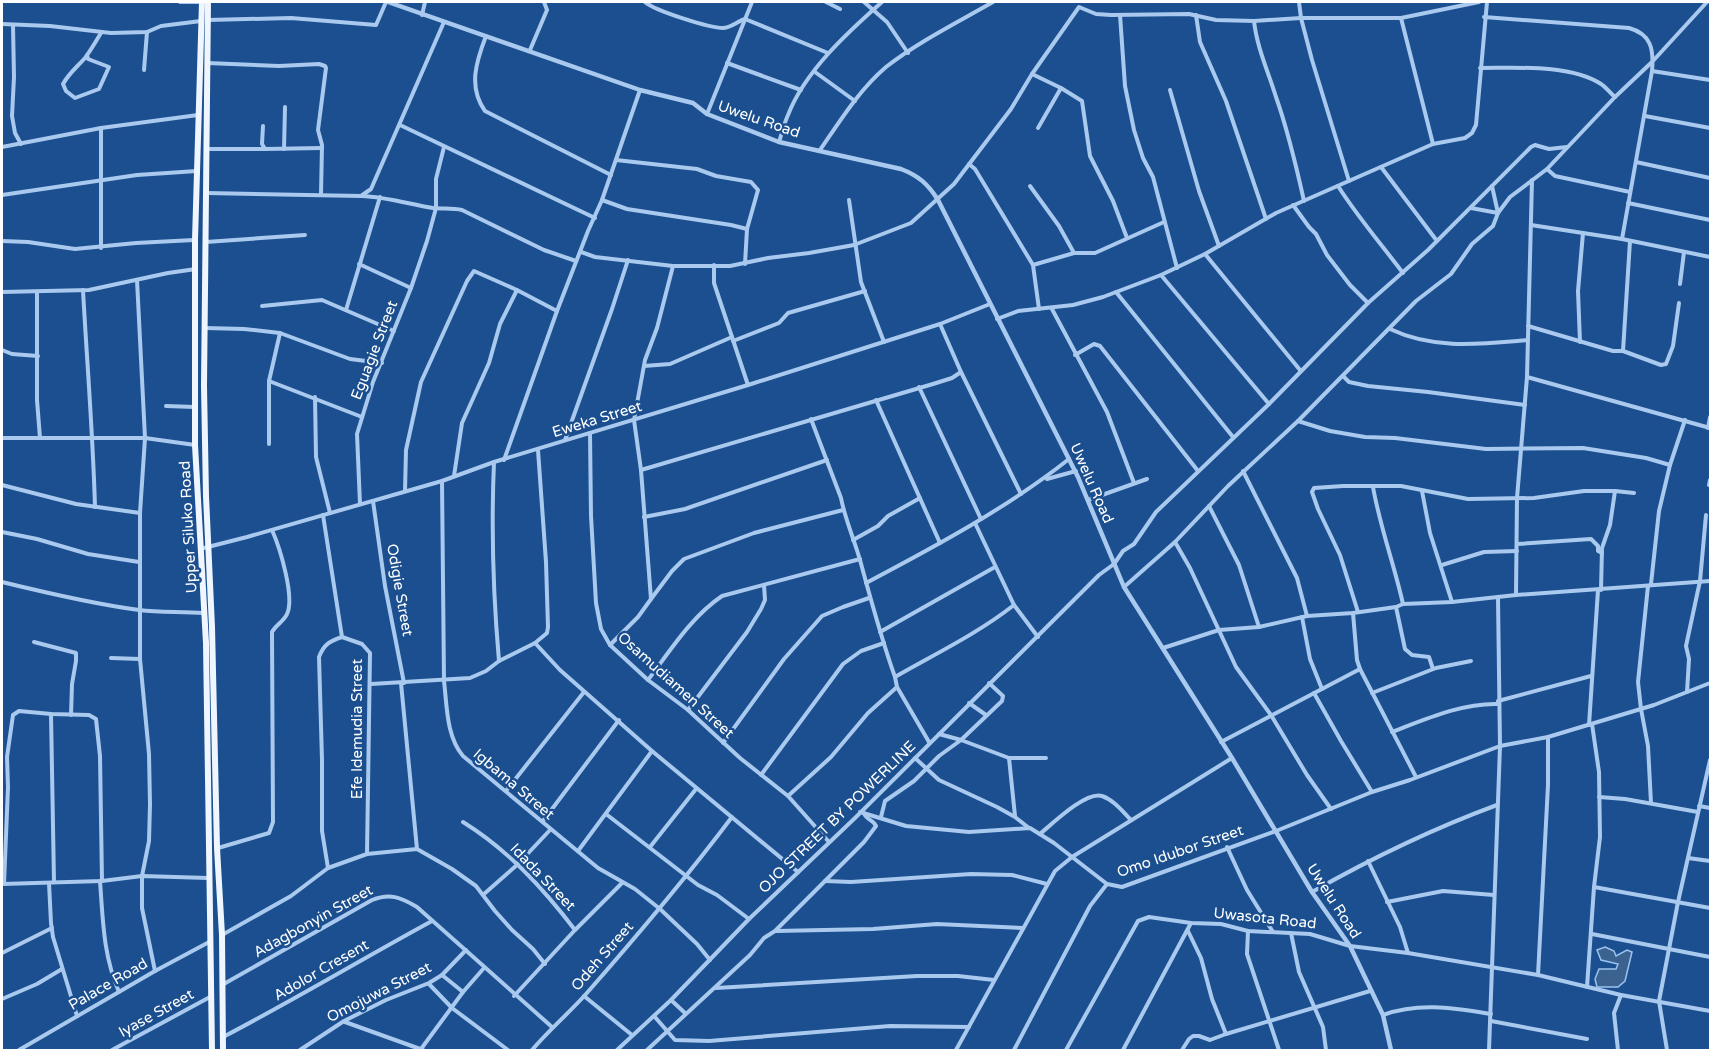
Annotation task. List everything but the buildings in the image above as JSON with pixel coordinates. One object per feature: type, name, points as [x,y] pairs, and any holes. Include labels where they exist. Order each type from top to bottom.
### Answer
[{"type":"main road","name":"Upper Siluko Road","points":[[204,2],[206,63],[204,397],[217,848],[222,935],[221,1038],[223,1050]]},
{"type":"main road","name":"Upper Siluko Road","points":[[205,20],[198,115],[195,240],[195,445],[205,614],[211,1050]]},
{"type":"street","points":[[180,2],[204,2]]},
{"type":"street","points":[[2,24],[50,26],[102,33],[147,32],[161,26],[205,20],[291,18],[376,25],[387,2]]},
{"type":"street","name":"Uwelu Road","points":[[387,2],[640,90],[693,103],[707,114],[779,142],[901,170],[916,175],[928,184],[939,200],[1076,471],[1124,587],[1232,758],[1312,892],[1350,946],[1383,1015],[1391,1050]]},
{"type":"street","points":[[422,15],[425,2]]},
{"type":"street","points":[[530,50],[547,10],[543,2]]},
{"type":"street","points":[[645,2],[661,11],[725,28],[745,19],[828,53]]},
{"type":"street","points":[[707,114],[752,2]]},
{"type":"street","points":[[826,2],[840,9]]},
{"type":"street","points":[[864,2],[887,22],[908,53]]},
{"type":"street","points":[[779,142],[788,115],[801,90],[814,72],[828,53],[882,2]]},
{"type":"street","points":[[820,150],[855,101],[887,67],[935,35],[993,2]]},
{"type":"street","points":[[581,252],[595,257],[673,266],[730,266],[854,245],[911,223],[954,184],[1011,110],[1032,74],[1082,2]]},
{"type":"street","points":[[1299,2],[1301,18],[1349,181]]},
{"type":"street","points":[[1079,7],[1096,14],[1196,15],[1216,20],[1254,21],[1301,18],[1401,18],[1479,2]]},
{"type":"street","points":[[998,319],[1018,311],[1073,305],[1161,275],[1205,255],[1293,205],[1433,144],[1465,138],[1472,133],[1476,125],[1487,2]]},
{"type":"street","points":[[1124,587],[1175,542],[1243,471],[1298,421],[1416,301],[1451,274],[1472,244],[1493,226],[1498,213],[1510,197],[1547,170],[1615,97],[1653,62],[1707,2]]},
{"type":"street","points":[[1120,15],[1125,86],[1134,130],[1143,158],[1153,177],[1177,268]]},
{"type":"street","points":[[1196,15],[1200,42],[1226,101],[1266,219]]},
{"type":"street","points":[[1484,16],[1629,28],[1641,32],[1650,42],[1652,71],[1622,239]]},
{"type":"street","points":[[1401,18],[1433,144]]},
{"type":"street","points":[[1254,21],[1262,60],[1276,95],[1293,152],[1304,201]]},
{"type":"street","points":[[361,196],[371,189],[444,22]]},
{"type":"street","points":[[13,25],[12,116],[15,134],[21,144]]},
{"type":"street","points":[[144,70],[147,32]]},
{"type":"street","points":[[87,55],[88,59],[109,67],[99,89],[75,98],[70,96],[63,84],[102,33]]},
{"type":"street","points":[[486,36],[478,56],[475,83],[477,100],[485,111],[611,175]]},
{"type":"street","points":[[206,63],[279,66],[319,64],[325,66],[318,130],[322,148],[321,194]]},
{"type":"street","points":[[727,63],[801,90]]},
{"type":"street","points":[[1480,68],[1535,69],[1575,73],[1601,84],[1615,97]]},
{"type":"street","points":[[1652,71],[1710,80]]},
{"type":"street","points":[[814,72],[855,101]]},
{"type":"street","points":[[1032,74],[1082,101],[1090,156],[1113,201],[1127,238]]},
{"type":"street","points":[[1038,128],[1061,88]]},
{"type":"street","points":[[504,460],[557,311],[602,200],[640,90]]},
{"type":"street","points":[[1170,90],[1199,191],[1219,246]]},
{"type":"street","points":[[284,149],[285,107]]},
{"type":"street","points":[[2,147],[101,128],[198,115]]},
{"type":"street","points":[[1645,116],[1710,128]]},
{"type":"street","points":[[400,125],[595,218]]},
{"type":"street","points":[[263,126],[262,144],[265,149]]},
{"type":"street","points":[[101,128],[101,248]]},
{"type":"street","name":"Eguagie Street","points":[[360,504],[357,434],[373,382],[411,288],[436,208],[436,179],[444,147]]},
{"type":"street","points":[[929,742],[1099,575],[1114,564],[1123,551],[1134,544],[1156,512],[1269,404],[1368,303],[1437,241],[1531,147],[1567,147]]},
{"type":"street","points":[[206,149],[322,148]]},
{"type":"street","points":[[616,160],[697,169],[716,176],[751,183],[758,190],[747,229],[745,264]]},
{"type":"street","points":[[1636,162],[1710,178]]},
{"type":"street","points":[[969,164],[975,169],[1033,265],[1039,309]]},
{"type":"street","points":[[1381,167],[1437,241]]},
{"type":"street","points":[[1547,170],[1555,176],[1630,192]]},
{"type":"street","points":[[2,195],[101,180],[197,171]]},
{"type":"street","points":[[1516,595],[1517,498],[1527,377],[1532,179]]},
{"type":"street","points":[[1030,186],[1059,226],[1074,253]]},
{"type":"street","points":[[1338,186],[1402,273]]},
{"type":"street","points":[[1492,186],[1498,213]]},
{"type":"street","points":[[205,193],[380,196],[436,208],[462,210],[544,250],[576,261]]},
{"type":"street","points":[[346,310],[380,196]]},
{"type":"street","points":[[602,200],[627,209],[711,221],[747,229]]},
{"type":"street","points":[[849,201],[861,282],[884,342]]},
{"type":"street","points":[[1628,203],[1710,220]]},
{"type":"street","points":[[1293,205],[1316,234],[1327,255],[1350,285],[1368,303]]},
{"type":"street","points":[[1470,208],[1498,213]]},
{"type":"street","points":[[1033,265],[1074,253],[1095,253],[1164,222]]},
{"type":"street","points":[[1531,225],[1622,239],[1710,257]]},
{"type":"street","points":[[1580,342],[1578,291],[1583,233]]},
{"type":"street","points":[[205,242],[305,235]]},
{"type":"street","points":[[2,241],[28,242],[75,249],[195,240]]},
{"type":"street","points":[[1623,351],[1630,241]]},
{"type":"street","points":[[1680,284],[1684,252]]},
{"type":"street","points":[[1205,255],[1300,370]]},
{"type":"street","points":[[565,441],[628,260]]},
{"type":"street","points":[[359,264],[411,288]]},
{"type":"street","points":[[714,265],[714,283],[748,386]]},
{"type":"street","points":[[651,599],[641,470],[634,420],[644,366],[657,328],[673,266]]},
{"type":"street","points":[[2,292],[83,290],[168,273],[196,270]]},
{"type":"street","points":[[405,491],[406,450],[421,382],[466,281],[474,271],[557,311]]},
{"type":"street","points":[[1161,275],[1269,404]]},
{"type":"street","points":[[137,280],[145,438],[140,513],[140,659],[149,754],[150,826],[142,876],[142,908],[155,971]]},
{"type":"street","points":[[83,290],[95,507]]},
{"type":"street","points":[[454,476],[462,423],[489,363],[500,324],[517,290]]},
{"type":"street","points":[[644,366],[670,364],[779,323],[789,313],[865,291]]},
{"type":"street","points":[[37,292],[37,400],[40,438]]},
{"type":"street","points":[[1116,292],[1233,437]]},
{"type":"street","points":[[262,306],[322,300],[394,331]]},
{"type":"street","points":[[1528,326],[1613,351],[1623,351],[1661,365],[1666,364],[1673,346],[1679,303]]},
{"type":"street","name":"Eweka Street","points":[[208,548],[442,481],[494,462],[748,386],[940,324],[990,304]]},
{"type":"street","points":[[1052,309],[1107,412],[1134,483]]},
{"type":"street","points":[[940,324],[1021,494]]},
{"type":"street","points":[[205,328],[280,333],[350,359],[382,363]]},
{"type":"street","points":[[1390,329],[1408,338],[1444,344],[1475,345],[1528,340]]},
{"type":"street","points":[[269,444],[270,381],[280,333]]},
{"type":"street","points":[[1075,355],[1094,344],[1100,346],[1198,471]]},
{"type":"street","points":[[2,350],[12,354],[38,356]]},
{"type":"street","points":[[641,470],[952,378],[961,372]]},
{"type":"street","points":[[1343,376],[1349,382],[1368,386],[1525,405]]},
{"type":"street","points":[[1527,377],[1709,428],[1710,417]]},
{"type":"street","points":[[270,381],[362,417]]},
{"type":"street","points":[[919,387],[981,519]]},
{"type":"street","points":[[315,397],[316,457],[330,513]]},
{"type":"street","points":[[876,400],[940,543]]},
{"type":"street","points":[[166,406],[195,407]]},
{"type":"street","name":"OJO STREET BY POWERLINE","points":[[617,1050],[671,1000],[749,919],[862,812],[929,742],[897,687],[841,498],[811,419]]},
{"type":"street","points":[[1651,803],[1648,746],[1638,682],[1659,511],[1670,465],[1685,420]]},
{"type":"street","points":[[1298,421],[1330,431],[1365,437],[1395,438],[1486,449],[1582,448],[1646,458],[1670,465]]},
{"type":"street","name":"Osamudiamen Street","points":[[590,433],[591,516],[596,603],[601,629],[610,645],[648,680],[688,710],[723,743],[788,796],[829,842]]},
{"type":"street","points":[[2,438],[145,438],[195,445]]},
{"type":"street","points":[[371,684],[470,678],[535,643],[547,633],[546,562],[538,450]]},
{"type":"street","points":[[866,583],[975,523],[1043,480],[1069,459]]},
{"type":"street","points":[[644,517],[686,508],[827,460]]},
{"type":"street","points":[[494,462],[491,531],[499,661]]},
{"type":"street","points":[[1043,480],[1076,471]]},
{"type":"street","points":[[1243,471],[1297,578],[1310,659],[1322,689]]},
{"type":"street","points":[[1088,500],[1147,479]]},
{"type":"street","name":"Igbama Street","points":[[442,481],[444,681],[447,710],[456,748],[543,821],[550,830],[598,868],[635,889],[660,909],[697,944],[710,960]]},
{"type":"street","points":[[2,485],[95,507],[140,513]]},
{"type":"street","points":[[1416,777],[1360,669],[1357,660],[1356,612],[1340,555],[1318,509],[1312,490],[1343,486],[1401,486],[1468,499],[1534,498],[1584,491],[1634,493]]},
{"type":"street","points":[[1373,487],[1378,515],[1403,604]]},
{"type":"street","points":[[1422,490],[1430,533],[1452,602]]},
{"type":"street","points":[[1587,987],[1600,837],[1599,772],[1591,724],[1591,676],[1602,553],[1613,513],[1615,491]]},
{"type":"street","points":[[853,540],[920,498]]},
{"type":"street","name":"Odigie Street","points":[[373,501],[402,683],[417,849]]},
{"type":"street","points":[[1209,506],[1239,565],[1258,627]]},
{"type":"street","points":[[610,645],[638,617],[672,571],[684,559],[754,533],[843,510]]},
{"type":"street","name":"Efe Idemudia Street","points":[[323,515],[342,637],[362,644],[370,653],[367,854]]},
{"type":"street","points":[[1687,692],[1689,659],[1686,646],[1700,581],[1706,515]]},
{"type":"street","points":[[975,523],[1014,605],[1038,637]]},
{"type":"street","points":[[217,848],[266,834],[271,831],[273,822],[272,632],[276,624],[287,616],[289,605],[287,576],[272,530]]},
{"type":"street","points":[[2,532],[37,539],[88,554],[139,562]]},
{"type":"street","points":[[1517,544],[1591,539],[1602,553]]},
{"type":"street","points":[[1175,542],[1190,567],[1240,674],[1271,715],[1307,775],[1331,809]]},
{"type":"street","points":[[200,549],[208,548]]},
{"type":"street","points":[[1442,565],[1484,552],[1517,551]]},
{"type":"street","points":[[648,680],[707,606],[722,596],[860,559]]},
{"type":"street","points":[[880,632],[995,567]]},
{"type":"street","points":[[1163,648],[1220,630],[1258,627],[1304,617],[1396,607],[1403,604],[1710,581]]},
{"type":"street","points":[[2,582],[92,603],[157,612],[185,611],[205,614]]},
{"type":"street","points":[[688,710],[747,632],[761,609],[765,600],[764,585]]},
{"type":"street","points":[[723,743],[784,659],[822,616],[869,598]]},
{"type":"street","points":[[1489,1050],[1500,746],[1498,598]]},
{"type":"street","points":[[895,677],[963,640],[1014,605]]},
{"type":"street","points":[[1396,607],[1405,649],[1412,655],[1430,657],[1433,669]]},
{"type":"street","points":[[328,868],[322,831],[319,657],[328,642],[342,637]]},
{"type":"street","points":[[34,642],[76,653],[71,715]]},
{"type":"street","points":[[535,643],[560,670],[652,751],[798,872]]},
{"type":"street","points":[[761,774],[843,664],[861,651],[884,643]]},
{"type":"street","points":[[111,658],[140,659]]},
{"type":"street","points":[[1372,693],[1433,669],[1471,661]]},
{"type":"street","points":[[1221,742],[1360,669]]},
{"type":"street","points":[[1392,732],[1447,712],[1498,702],[1591,676]]},
{"type":"street","points":[[881,817],[885,801],[900,793],[939,756],[961,740],[1004,698],[989,683]]},
{"type":"street","name":"Omo Idubor Street","points":[[915,758],[939,780],[1015,817],[1107,884],[1122,886],[1276,831],[1372,792],[1500,746],[1548,737],[1641,709],[1710,684]]},
{"type":"street","points":[[788,796],[831,757],[868,713],[897,687]]},
{"type":"street","points":[[506,791],[585,692]]},
{"type":"street","points":[[1314,693],[1372,792]]},
{"type":"street","points":[[969,703],[986,715]]},
{"type":"street","points":[[118,992],[105,947],[101,881],[100,756],[97,724],[94,717],[20,711],[13,715],[7,757],[8,787],[3,884],[101,881],[142,876],[208,878]]},
{"type":"street","points":[[51,714],[52,928],[77,1016]]},
{"type":"street","points":[[543,821],[619,720]]},
{"type":"street","points":[[938,734],[1009,758],[1046,758]]},
{"type":"street","points":[[1538,975],[1548,785],[1548,737]]},
{"type":"street","points":[[578,851],[652,751]]},
{"type":"street","points":[[1009,758],[1015,817]]},
{"type":"street","points":[[956,1050],[1055,871],[1072,857],[1232,758]]},
{"type":"street","points":[[1666,1050],[1659,1001],[1678,902],[1710,762]]},
{"type":"street","points":[[650,847],[696,789]]},
{"type":"street","points":[[878,794],[885,801]]},
{"type":"street","points":[[1040,834],[1083,800],[1096,795],[1109,799],[1131,820]]},
{"type":"street","points":[[1599,797],[1651,803],[1698,812]]},
{"type":"street","points":[[1312,892],[1368,861],[1441,826],[1497,805]]},
{"type":"street","points":[[1699,806],[1710,808]]},
{"type":"street","points":[[862,812],[906,826],[969,832],[1030,828]]},
{"type":"street","points":[[646,1050],[750,955],[764,938],[775,931],[876,829],[875,823],[865,817],[862,812]]},
{"type":"street","points":[[606,814],[687,876],[749,919]]},
{"type":"street","name":"Odeh Street","points":[[532,1050],[584,996],[660,909],[733,816]]},
{"type":"street","name":"Idada Street","points":[[463,822],[518,864],[552,900],[575,930]]},
{"type":"street","points":[[484,895],[550,830]]},
{"type":"street","points":[[1227,847],[1247,890],[1273,932]]},
{"type":"street","points":[[222,935],[291,896],[328,868],[367,854],[417,849],[476,886],[495,911],[533,948],[545,964]]},
{"type":"street","points":[[1688,858],[1710,861]]},
{"type":"street","points":[[1368,861],[1400,927],[1408,953]]},
{"type":"street","points":[[825,882],[971,874],[1012,875],[1047,884]]},
{"type":"street","points":[[514,996],[622,883]]},
{"type":"street","points":[[1014,1050],[1090,906],[1107,884]]},
{"type":"street","points":[[1594,887],[1710,908]]},
{"type":"street","points":[[1387,902],[1443,891],[1494,895]]},
{"type":"street","name":"Adagbonyin Street","points":[[222,985],[372,900],[390,895],[404,899],[432,921],[514,996],[552,1027]]},
{"type":"street","name":"Uwasota Road","points":[[1066,1050],[1138,921],[1149,917],[1191,923],[1221,924],[1248,931],[1310,934],[1350,946],[1408,953],[1538,975],[1621,995],[1710,1011]]},
{"type":"street","name":"Adolor Cresent","points":[[221,1038],[293,1001],[334,975],[432,921]]},
{"type":"street","points":[[1123,1050],[1191,923]]},
{"type":"street","points":[[775,931],[873,929],[937,924],[1023,928]]},
{"type":"street","points":[[2,953],[52,928]]},
{"type":"street","points":[[1188,931],[1201,958],[1212,999],[1226,1034]]},
{"type":"street","points":[[1248,931],[1247,954],[1279,1050]]},
{"type":"street","points":[[1291,933],[1299,972],[1323,1027],[1326,1050]]},
{"type":"street","points":[[1592,934],[1710,957]]},
{"type":"street","name":"Palace Road","points":[[19,1050],[211,941]]},
{"type":"street","name":"Omojuwa Street","points":[[300,1050],[344,1021],[386,1000],[429,983],[442,975],[466,951]]},
{"type":"street","points":[[344,1021],[422,1050],[463,992],[484,968]]},
{"type":"street","points":[[2,999],[37,984],[62,969]]},
{"type":"street","points":[[442,975],[463,992]]},
{"type":"street","points":[[715,988],[802,985],[917,976],[958,976],[994,980]]},
{"type":"street","points":[[429,983],[452,1008],[508,1050]]},
{"type":"street","points":[[1182,1050],[1193,1036],[1210,1040],[1370,991]]},
{"type":"street","points":[[1618,1050],[1614,1013],[1621,995]]},
{"type":"street","points":[[584,996],[632,1035]]},
{"type":"street","name":"Iyase Street","points":[[112,1050],[211,997]]},
{"type":"street","points":[[671,1000],[685,1013]]},
{"type":"street","points":[[1383,1015],[1401,1009],[1429,1006],[1491,1014]]},
{"type":"street","points":[[654,1016],[675,1040],[709,1041],[890,1026],[969,1027]]},
{"type":"street","points":[[1491,1021],[1587,1039]]},
{"type":"water","points":[[1605,947],[1614,951],[1616,956],[1627,950],[1632,952],[1625,981],[1618,987],[1597,987],[1595,979],[1599,969],[1616,969],[1618,964],[1601,960],[1597,950]]}]
